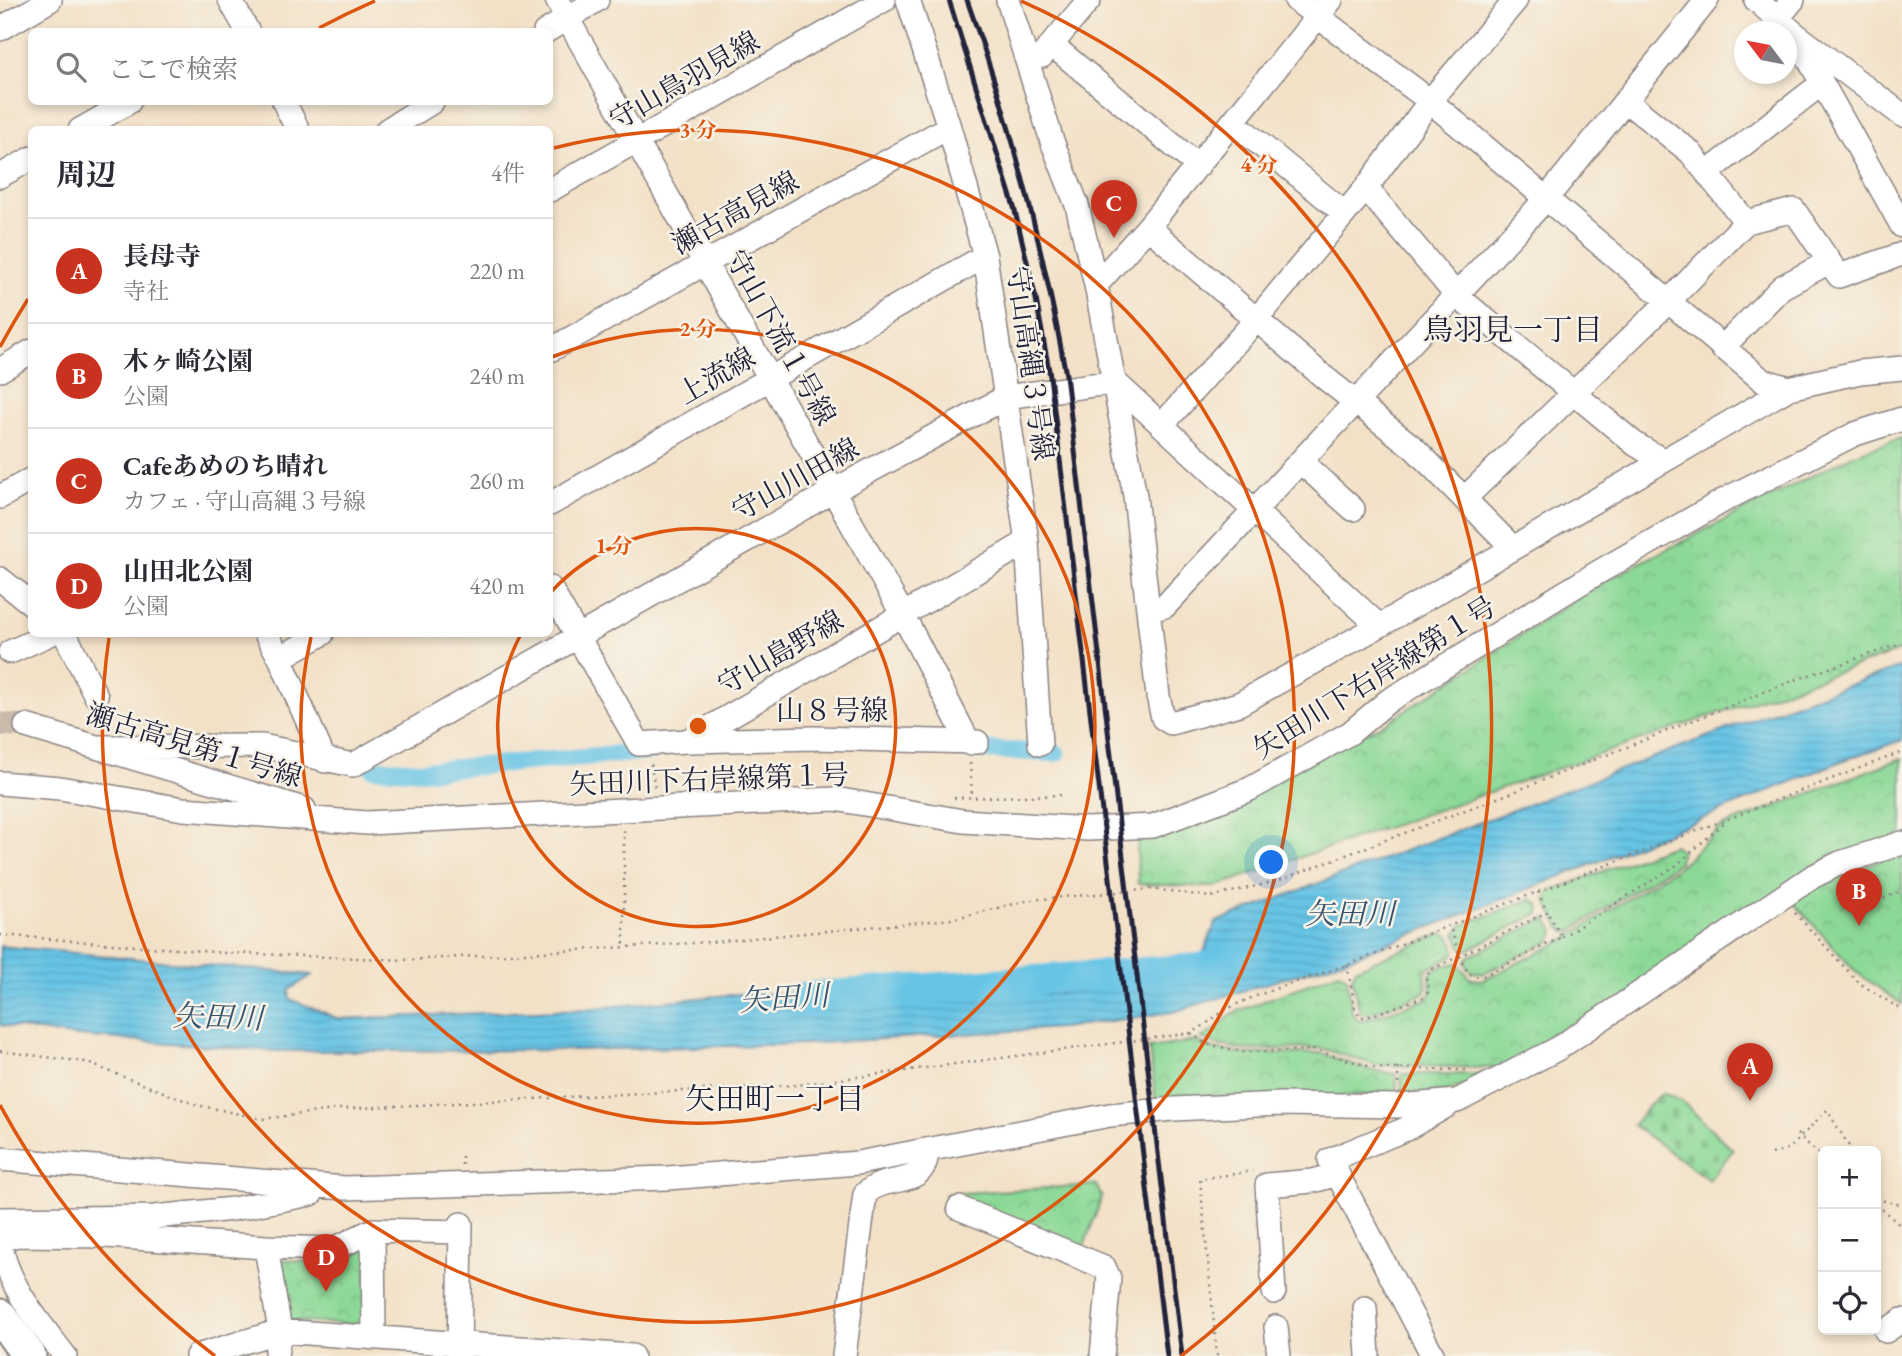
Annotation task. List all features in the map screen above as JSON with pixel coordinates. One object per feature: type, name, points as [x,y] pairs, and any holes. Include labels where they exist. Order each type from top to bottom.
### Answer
[{"type":"highway","points":[[0,1316],[29,1356]]},
{"type":"street","points":[[0,29],[50,0]]},
{"type":"street","points":[[230,0],[246,28]]},
{"type":"street","points":[[548,28],[562,9],[597,0]]},
{"type":"street","name":"守山鳥羽見線","points":[[553,188],[884,0]]},
{"type":"street","name":"守山高縄３号線","points":[[908,0],[949,127],[985,256],[1027,542],[1040,744]]},
{"type":"street","points":[[1008,0],[1052,141],[1077,205],[1096,285],[1135,496],[1158,696],[1163,719],[1171,723],[1238,704],[1379,626],[1789,388],[1860,372],[1902,368]]},
{"type":"street","points":[[1031,69],[1089,0]]},
{"type":"street","points":[[1296,0],[1324,8],[1722,348],[1762,380],[1789,388]]},
{"type":"street","points":[[1162,425],[1256,320],[1343,212],[1366,188],[1430,101],[1516,0]]},
{"type":"street","points":[[1149,610],[1166,606],[1546,199],[1707,0]]},
{"type":"street","points":[[1756,0],[1780,21]]},
{"type":"street","points":[[1787,21],[1793,0]]},
{"type":"street","points":[[1096,285],[1148,227],[1324,8]]},
{"type":"street","name":"守山下流１号線","points":[[562,9],[903,615],[972,746]]},
{"type":"street","points":[[1797,35],[1902,116]]},
{"type":"street","points":[[1797,44],[1902,226]]},
{"type":"street","points":[[1052,45],[1198,166]]},
{"type":"street","points":[[1707,173],[1821,84]]},
{"type":"street","points":[[1627,102],[1690,152],[1746,222]]},
{"type":"street","points":[[87,126],[124,105]]},
{"type":"street","points":[[286,105],[296,126]]},
{"type":"street","points":[[393,126],[427,105]]},
{"type":"street","points":[[1233,122],[1343,212]]},
{"type":"street","name":"瀬古高見線","points":[[553,348],[949,127]]},
{"type":"street","points":[[0,176],[28,160]]},
{"type":"street","points":[[1366,188],[1457,296],[1574,390],[1635,444],[1662,460]]},
{"type":"street","points":[[1465,498],[1667,303],[1746,222],[1794,209],[1839,276],[1902,254]]},
{"type":"street","points":[[1148,227],[1256,320],[1407,442],[1513,548]]},
{"type":"street","name":"上流線","points":[[553,502],[985,256]]},
{"type":"street","points":[[1722,348],[1782,287],[1829,261]]},
{"type":"street","points":[[0,370],[28,353]]},
{"type":"street","points":[[1115,382],[1379,626]]},
{"type":"street","name":"守山川田線","points":[[97,747],[262,746],[354,765],[576,636],[1006,397],[1115,382]]},
{"type":"street","name":"矢田川下右岸線第１号","points":[[0,783],[60,788],[183,809],[367,823],[835,799],[963,821],[1088,829],[1153,826],[1250,789],[1350,733],[1388,701],[1597,573],[1728,498],[1855,434],[1902,419]]},
{"type":"street","points":[[1301,462],[1353,509]]},
{"type":"street","points":[[0,497],[28,481]]},
{"type":"street","name":"守山島野線","points":[[553,594],[639,744],[687,741],[1027,542]]},
{"type":"street","points":[[0,579],[28,601]]},
{"type":"street","points":[[10,652],[43,637]]},
{"type":"street","points":[[66,637],[96,696]]},
{"type":"street","points":[[268,637],[280,658],[325,761]]},
{"type":"street","points":[[280,658],[318,637]]},
{"type":"street","name":"瀬古高見第１号線","points":[[26,726],[344,821]]},
{"type":"street","name":"山８号線","points":[[687,741],[814,738],[972,746]]},
{"type":"street","points":[[1433,1356],[1330,1160],[1406,1129],[1580,1035],[1781,898],[1840,863],[1902,843]]},
{"type":"street","points":[[0,1159],[345,1188],[668,1178],[858,1163],[927,1152],[1049,1125],[1174,1108],[1280,1104],[1399,1106],[1457,1101]]},
{"type":"street","points":[[844,1356],[865,1194],[875,1187],[920,1173],[924,1170],[927,1152]]},
{"type":"street","points":[[1274,1292],[1267,1185],[1313,1181],[1338,1174]]},
{"type":"street","points":[[0,1219],[154,1217],[233,1209],[345,1188]]},
{"type":"street","points":[[959,1208],[1104,1267],[1109,1278],[1102,1356]]},
{"type":"street","points":[[65,1356],[15,1283],[4,1263],[0,1242],[16,1235],[106,1236],[334,1249],[373,1230],[461,1228],[459,1349]]},
{"type":"street","points":[[373,1230],[374,1336]]},
{"type":"street","points":[[266,1247],[280,1331],[276,1356]]},
{"type":"street","points":[[1365,1308],[1368,1356]]},
{"type":"street","points":[[1276,1327],[1279,1356]]},
{"type":"street","points":[[197,1356],[280,1331],[374,1336],[459,1349],[632,1356]]},
{"type":"path","points":[[0,935],[332,958],[409,960],[624,947],[952,919],[1030,900],[1125,892],[1152,890],[1211,897],[1277,881],[1516,791],[1794,680],[1902,643]]},
{"type":"path","points":[[972,746],[972,798]]},
{"type":"path","points":[[0,1051],[85,1062],[197,1105],[264,1119],[340,1109],[796,1085],[1191,1033],[1247,1000],[1347,965],[1902,752]]},
{"type":"path","points":[[650,756],[658,807]]},
{"type":"path","points":[[1450,926],[1467,971],[1479,977],[1562,937],[1677,865],[1730,817]]},
{"type":"path","points":[[624,837],[624,947]]},
{"type":"path","points":[[1864,906],[1902,891]]},
{"type":"path","points":[[1538,892],[1562,937]]},
{"type":"path","points":[[1781,898],[1859,983],[1902,1010]]},
{"type":"path","points":[[1347,965],[1356,1012],[1367,1017],[1424,997],[1429,991],[1426,978],[1430,970],[1547,912]]},
{"type":"path","points":[[1191,1033],[1206,1044],[1245,1052],[1314,1050],[1375,1068],[1483,1070],[1501,1079]]},
{"type":"path","points":[[1772,1154],[1790,1148],[1798,1136],[1826,1110],[1849,1146]]},
{"type":"path","points":[[1798,1136],[1818,1154]]},
{"type":"path","points":[[1217,1356],[1200,1179],[1265,1170]]},
{"type":"path","points":[[1881,1200],[1902,1205]]},
{"type":"path","points":[[1881,1208],[1902,1227]]},
{"type":"green space","points":[[1902,438],[1902,650],[1214,887],[1138,884],[1137,840],[1386,723],[1604,581],[1855,454]]},
{"type":"green space","points":[[1902,758],[1902,833],[1553,1044],[1498,1072],[1492,1068],[1376,1065],[1321,1048],[1245,1050],[1214,1044],[1201,1038],[1216,1029],[1233,1013],[1339,972],[1347,977],[1352,1013],[1360,1021],[1427,999],[1431,994],[1430,974],[1439,967],[1457,963],[1471,979],[1483,980],[1564,940],[1679,866],[1721,827]]},
{"type":"green space","points":[[1673,845],[1681,851],[1679,862],[1569,932],[1560,928],[1546,900],[1550,891]]},
{"type":"green space","points":[[1902,852],[1902,1004],[1856,972],[1791,900],[1816,884]]},
{"type":"green space","points":[[1532,899],[1540,905],[1539,913],[1468,950],[1461,947],[1456,934],[1462,925]]},
{"type":"green space","points":[[1546,918],[1555,932],[1551,941],[1482,974],[1470,971],[1465,963],[1468,957]]},
{"type":"green space","points":[[1442,933],[1451,937],[1455,951],[1451,957],[1425,970],[1426,989],[1423,994],[1365,1015],[1360,1013],[1352,976],[1357,968]]},
{"type":"green space","points":[[1196,1041],[1213,1049],[1245,1054],[1321,1053],[1369,1070],[1396,1074],[1397,1094],[1156,1102],[1149,1048]]},
{"type":"green space","points":[[1401,1074],[1492,1076],[1447,1091],[1402,1094]]},
{"type":"green space","points":[[1663,1093],[1683,1102],[1733,1150],[1709,1180],[1633,1125]]},
{"type":"green space","points":[[1096,1185],[1102,1197],[1083,1249],[945,1194]]},
{"type":"green space","points":[[368,1247],[366,1325],[289,1321],[280,1260],[339,1263]]},
{"type":"water","name":"矢田川","points":[[1902,667],[1902,740],[1839,762],[1580,869],[1350,958],[1173,1012],[1061,1028],[802,1044],[573,1050],[275,1051],[66,1035],[0,1025],[0,946],[312,975],[289,990],[290,999],[339,1019],[586,1009],[739,994],[1056,994],[1195,974],[1216,922],[1802,701]]},
{"type":"waterway","points":[[964,749],[1056,753]]},
{"type":"waterway","points":[[373,768],[422,771],[653,751]]},
{"type":"waterway","name":"矢田川","points":[[803,997],[1201,968],[1237,956]]},
{"type":"tunnel","points":[[0,724],[26,726]]},
{"type":"railway","points":[[949,0],[1014,207],[1036,299],[1050,376],[1167,1356]]},
{"type":"railway","points":[[967,0],[1012,138],[1047,280],[1066,375],[1182,1356]]},
{"type":"place","name":"Cafeあめのち晴れ","points":[[1114,238]]},
{"type":"place","name":"木ヶ崎公園","points":[[1859,926]]},
{"type":"place","name":"長母寺","points":[[1750,1101]]},
{"type":"place","name":"山田北公園","points":[[326,1292]]},
{"type":"district","name":"鳥羽見一丁目","points":[[1513,330]]},
{"type":"district","name":"矢田町一丁目","points":[[775,1099]]}]
